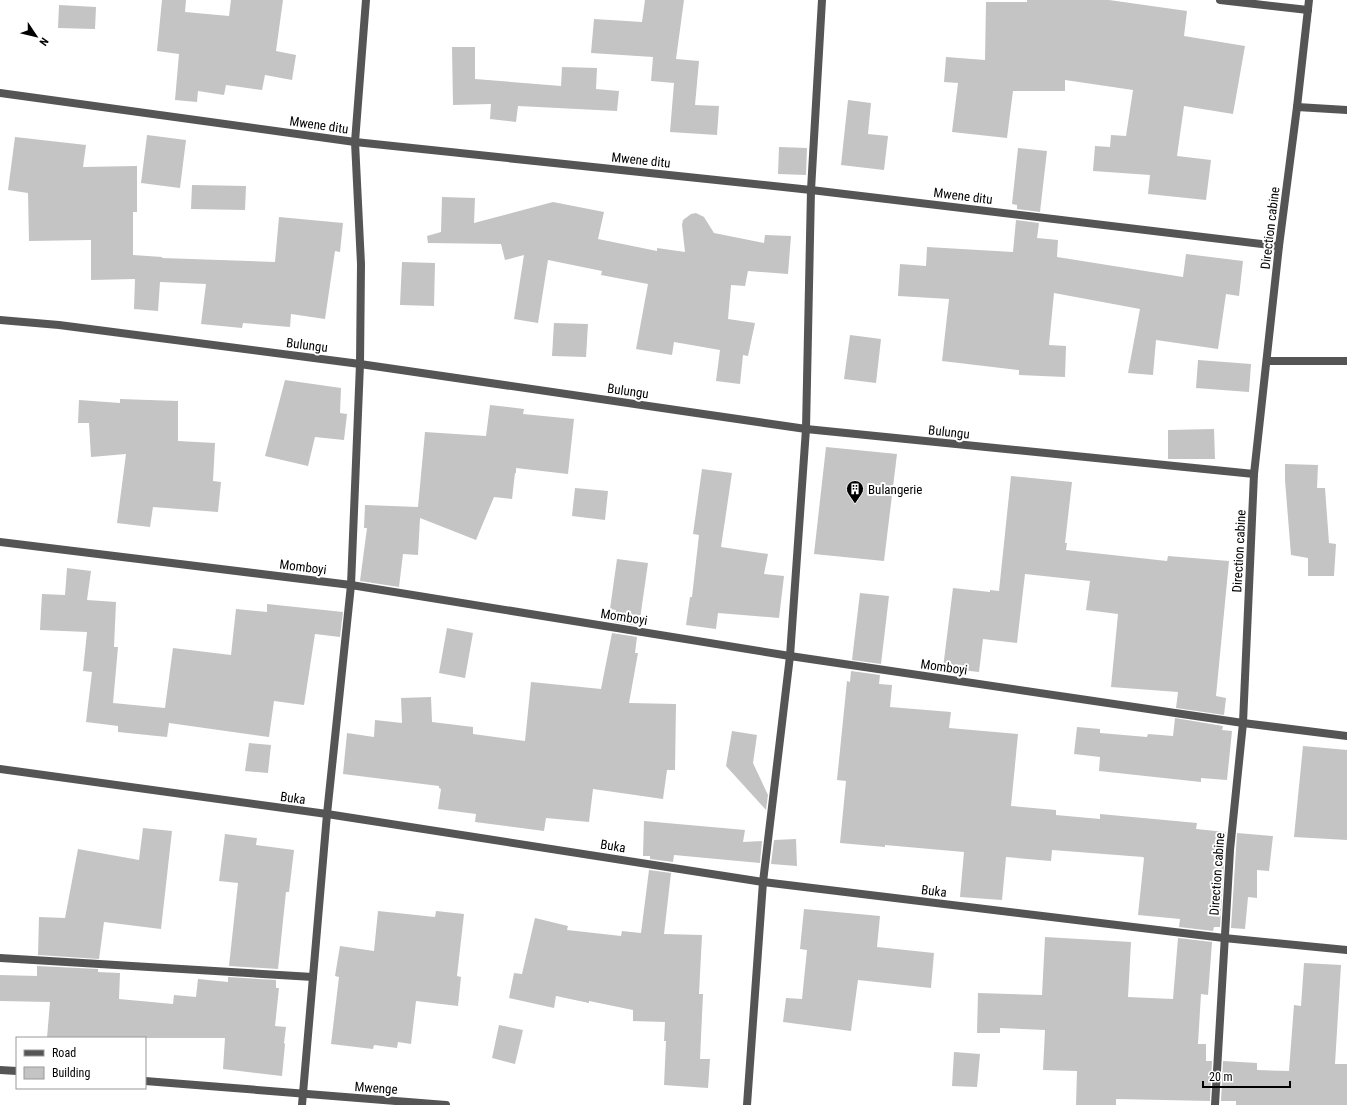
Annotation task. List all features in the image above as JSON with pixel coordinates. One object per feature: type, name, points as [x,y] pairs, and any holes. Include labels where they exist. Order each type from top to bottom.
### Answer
[{"type":"street","points":[[302,1105],[327,814],[351,585],[360,364],[361,264],[355,142],[366,0]]},
{"type":"street","points":[[747,1105],[763,882],[790,656],[806,429],[811,190],[822,0]]},
{"type":"street","points":[[1220,0],[1308,10]]},
{"type":"street","name":"Direction cabine","points":[[1215,1105],[1230,850],[1243,723],[1254,474],[1268,361],[1279,246],[1309,0]]},
{"type":"street","name":"Mwene ditu","points":[[0,93],[355,142],[811,190],[1279,246]]},
{"type":"street","points":[[1297,107],[1347,110]]},
{"type":"street","name":"Bulungu","points":[[0,320],[59,325],[360,364],[806,429],[1254,474]]},
{"type":"street","points":[[1268,361],[1347,362]]},
{"type":"street","name":"Momboyi","points":[[0,542],[351,585],[790,656],[1243,723],[1347,736]]},
{"type":"street","name":"Buka","points":[[0,769],[327,814],[763,882],[1224,938],[1347,950]]},
{"type":"street","points":[[0,958],[313,977]]},
{"type":"street","points":[[0,1070],[16,1071]]},
{"type":"street","name":"Mwenge","points":[[146,1082],[446,1105]]},
{"type":"building","points":[[162,0],[186,0],[185,12],[229,16],[231,0],[283,0],[276,51],[296,55],[292,80],[265,75],[262,90],[226,85],[224,95],[198,91],[197,102],[175,100],[179,54],[157,51]]},
{"type":"building","points":[[645,0],[684,0],[676,59],[699,61],[695,105],[719,106],[717,135],[670,132],[674,83],[651,81],[653,57],[591,53],[594,19],[642,22]]},
{"type":"building","points":[[1027,0],[1109,0],[1187,11],[1184,36],[1245,46],[1233,114],[1184,106],[1177,156],[1211,160],[1206,200],[1148,194],[1150,175],[1093,171],[1095,146],[1110,147],[1111,135],[1126,136],[1133,90],[1065,80],[1065,91],[1013,91],[1007,138],[952,132],[958,83],[944,82],[946,57],[985,60],[986,2],[1027,2]]},
{"type":"building","points":[[59,5],[96,7],[95,29],[58,28]]},
{"type":"building","points":[[452,47],[475,47],[475,79],[561,86],[562,67],[597,68],[596,89],[619,91],[617,111],[518,106],[516,122],[490,119],[491,104],[453,105]]},
{"type":"building","points":[[848,100],[871,103],[868,134],[888,136],[884,170],[841,165]]},
{"type":"building","points":[[147,135],[186,140],[180,188],[141,183]]},
{"type":"building","points":[[15,137],[86,145],[83,167],[137,166],[137,212],[133,212],[133,255],[162,258],[275,262],[279,217],[343,223],[340,252],[335,251],[325,319],[291,314],[290,327],[243,323],[242,328],[201,324],[206,284],[160,282],[158,311],[134,309],[135,279],[91,280],[91,240],[29,241],[28,193],[8,190]]},
{"type":"building","points":[[779,147],[807,148],[806,175],[778,174]]},
{"type":"building","points":[[1018,148],[1047,151],[1040,212],[1017,209],[1017,205],[1012,204]]},
{"type":"building","points":[[192,185],[246,186],[245,210],[191,209]]},
{"type":"building","points":[[442,197],[475,198],[474,223],[553,202],[604,212],[598,239],[657,251],[657,248],[685,252],[682,225],[683,220],[691,214],[696,213],[704,217],[714,233],[764,243],[765,235],[791,236],[788,274],[748,271],[745,286],[731,285],[728,319],[755,323],[748,356],[743,355],[740,384],[716,381],[720,350],[674,342],[672,355],[636,349],[648,284],[601,275],[602,271],[548,260],[538,323],[514,319],[524,255],[505,260],[501,244],[428,243],[427,236],[441,232]]},
{"type":"building","points":[[1016,220],[1039,223],[1037,238],[1058,240],[1057,257],[1183,277],[1186,254],[1243,261],[1239,296],[1226,294],[1218,349],[1156,340],[1153,375],[1128,373],[1140,309],[1054,293],[1049,345],[1066,346],[1065,377],[1019,375],[1019,370],[942,361],[949,299],[898,296],[900,264],[926,266],[927,247],[1013,252]]},
{"type":"building","points":[[402,262],[435,263],[434,306],[400,305]]},
{"type":"building","points":[[554,323],[588,324],[586,357],[552,356]]},
{"type":"building","points":[[850,335],[881,339],[876,383],[844,379]]},
{"type":"building","points":[[1198,360],[1251,364],[1249,392],[1196,388]]},
{"type":"building","points":[[285,380],[341,388],[340,413],[347,414],[344,440],[315,437],[308,466],[265,456]]},
{"type":"building","points":[[120,399],[178,401],[178,441],[215,443],[213,481],[221,482],[218,512],[153,507],[150,527],[117,523],[126,454],[91,457],[89,423],[78,423],[79,400],[120,403]]},
{"type":"building","points":[[490,405],[524,409],[523,414],[574,419],[568,474],[516,468],[512,499],[494,497],[476,540],[420,518],[418,555],[403,554],[399,587],[360,581],[367,528],[364,528],[365,505],[418,507],[425,432],[486,436]]},
{"type":"building","points":[[1214,429],[1215,459],[1168,459],[1168,430]]},
{"type":"building","name":"Bulangerie","points":[[826,447],[897,454],[884,561],[814,554]]},
{"type":"building","points":[[1285,464],[1318,465],[1317,488],[1325,488],[1329,543],[1336,544],[1334,576],[1308,576],[1308,558],[1291,555]]},
{"type":"building","points":[[702,469],[732,473],[721,547],[768,554],[764,574],[784,576],[779,618],[718,613],[716,629],[686,625],[690,597],[692,597],[699,535],[693,534]]},
{"type":"building","points":[[1011,476],[1072,482],[1065,543],[1067,543],[1066,550],[1167,561],[1168,556],[1229,561],[1216,696],[1226,698],[1224,715],[1176,708],[1178,692],[1111,687],[1118,614],[1086,610],[1090,581],[1025,574],[1017,643],[983,639],[979,672],[943,668],[953,588],[990,592],[990,590],[999,591]]},
{"type":"building","points":[[575,488],[608,491],[605,520],[572,516]]},
{"type":"building","points":[[617,559],[648,563],[639,626],[614,622],[616,610],[610,609]]},
{"type":"building","points":[[67,568],[91,571],[87,600],[116,602],[114,647],[118,647],[113,703],[165,708],[173,648],[231,655],[236,609],[267,612],[267,604],[343,612],[340,637],[315,634],[304,705],[274,701],[269,737],[169,723],[167,737],[118,732],[118,726],[86,722],[92,672],[83,671],[87,632],[40,630],[42,594],[65,595]]},
{"type":"building","points":[[860,593],[889,596],[881,664],[852,660]]},
{"type":"building","points":[[447,628],[473,633],[465,678],[439,673]]},
{"type":"building","points":[[612,633],[637,637],[635,653],[638,653],[629,703],[676,704],[675,770],[667,770],[663,799],[593,789],[589,822],[546,818],[544,831],[475,822],[476,814],[438,809],[441,789],[439,786],[343,774],[347,733],[374,737],[375,720],[402,723],[401,698],[431,697],[432,722],[473,727],[473,734],[525,741],[531,682],[601,689]]},
{"type":"building","points":[[851,671],[880,675],[879,684],[892,685],[890,707],[951,712],[949,728],[1018,734],[1011,806],[1056,810],[1056,815],[1100,819],[1100,814],[1197,823],[1196,829],[1226,832],[1220,927],[1214,927],[1213,931],[1179,927],[1180,919],[1138,915],[1143,857],[1052,850],[1051,861],[1006,857],[1002,900],[960,897],[964,852],[885,845],[885,847],[840,843],[846,781],[837,780],[847,681],[850,682]]},
{"type":"building","points":[[1175,718],[1223,726],[1222,730],[1232,731],[1227,780],[1201,778],[1201,782],[1099,771],[1100,757],[1074,754],[1077,727],[1100,729],[1100,733],[1147,737],[1148,734],[1173,736]]},
{"type":"building","points":[[732,731],[757,735],[753,763],[768,795],[766,810],[726,766]]},
{"type":"building","points":[[249,743],[271,745],[268,773],[245,771]]},
{"type":"building","points":[[1303,746],[1347,750],[1347,840],[1294,837]]},
{"type":"building","points":[[644,821],[745,830],[743,842],[762,841],[760,863],[674,855],[673,862],[650,859],[650,856],[643,856]]},
{"type":"building","points":[[143,828],[172,831],[161,929],[104,922],[99,959],[38,955],[39,917],[65,918],[78,849],[139,860]]},
{"type":"building","points":[[1237,833],[1273,836],[1269,871],[1257,870],[1257,898],[1248,897],[1245,929],[1231,928]]},
{"type":"building","points":[[225,834],[257,838],[256,845],[294,850],[289,892],[286,892],[278,969],[229,966],[238,883],[219,881]]},
{"type":"building","points":[[796,839],[797,866],[771,864],[774,840]]},
{"type":"building","points":[[649,870],[671,873],[664,934],[702,935],[699,994],[703,994],[700,1059],[710,1059],[708,1088],[664,1085],[666,1041],[664,1041],[665,1022],[633,1021],[633,1010],[589,1001],[589,1003],[556,996],[554,1008],[509,998],[514,973],[522,974],[535,918],[568,926],[567,930],[621,936],[622,931],[641,933]]},
{"type":"building","points":[[804,909],[880,916],[877,947],[934,953],[931,988],[858,980],[851,1031],[783,1022],[786,998],[802,999],[807,950],[800,949]]},
{"type":"building","points":[[378,911],[435,917],[436,911],[464,914],[457,976],[461,977],[458,1006],[416,1001],[411,1044],[398,1042],[397,1048],[374,1045],[373,1049],[331,1044],[339,977],[335,976],[340,946],[374,951]]},
{"type":"building","points":[[1045,937],[1131,942],[1128,997],[1173,999],[1178,938],[1212,942],[1208,995],[1201,994],[1198,1044],[1206,1044],[1206,1061],[1212,1061],[1210,1101],[1116,1099],[1116,1105],[1076,1105],[1077,1071],[1043,1070],[1045,1030],[1000,1028],[1000,1033],[977,1033],[978,993],[1042,995]]},
{"type":"building","points":[[1304,963],[1341,965],[1335,1064],[1347,1064],[1347,1105],[1236,1105],[1236,1101],[1221,1101],[1223,1061],[1257,1063],[1257,1070],[1289,1071],[1294,1005],[1301,1006]]},
{"type":"building","points":[[37,966],[98,969],[98,972],[120,973],[119,999],[173,1004],[174,995],[196,997],[198,979],[228,982],[228,977],[276,980],[276,988],[279,988],[275,1026],[286,1027],[282,1076],[223,1069],[225,1038],[47,1037],[50,1002],[0,1001],[0,975],[37,976]]},
{"type":"building","points":[[499,1025],[523,1030],[515,1064],[492,1058]]},
{"type":"building","points":[[954,1052],[980,1054],[977,1087],[952,1086]]},
{"type":"place","name":"Bulangerie","points":[[855,504]]}]
